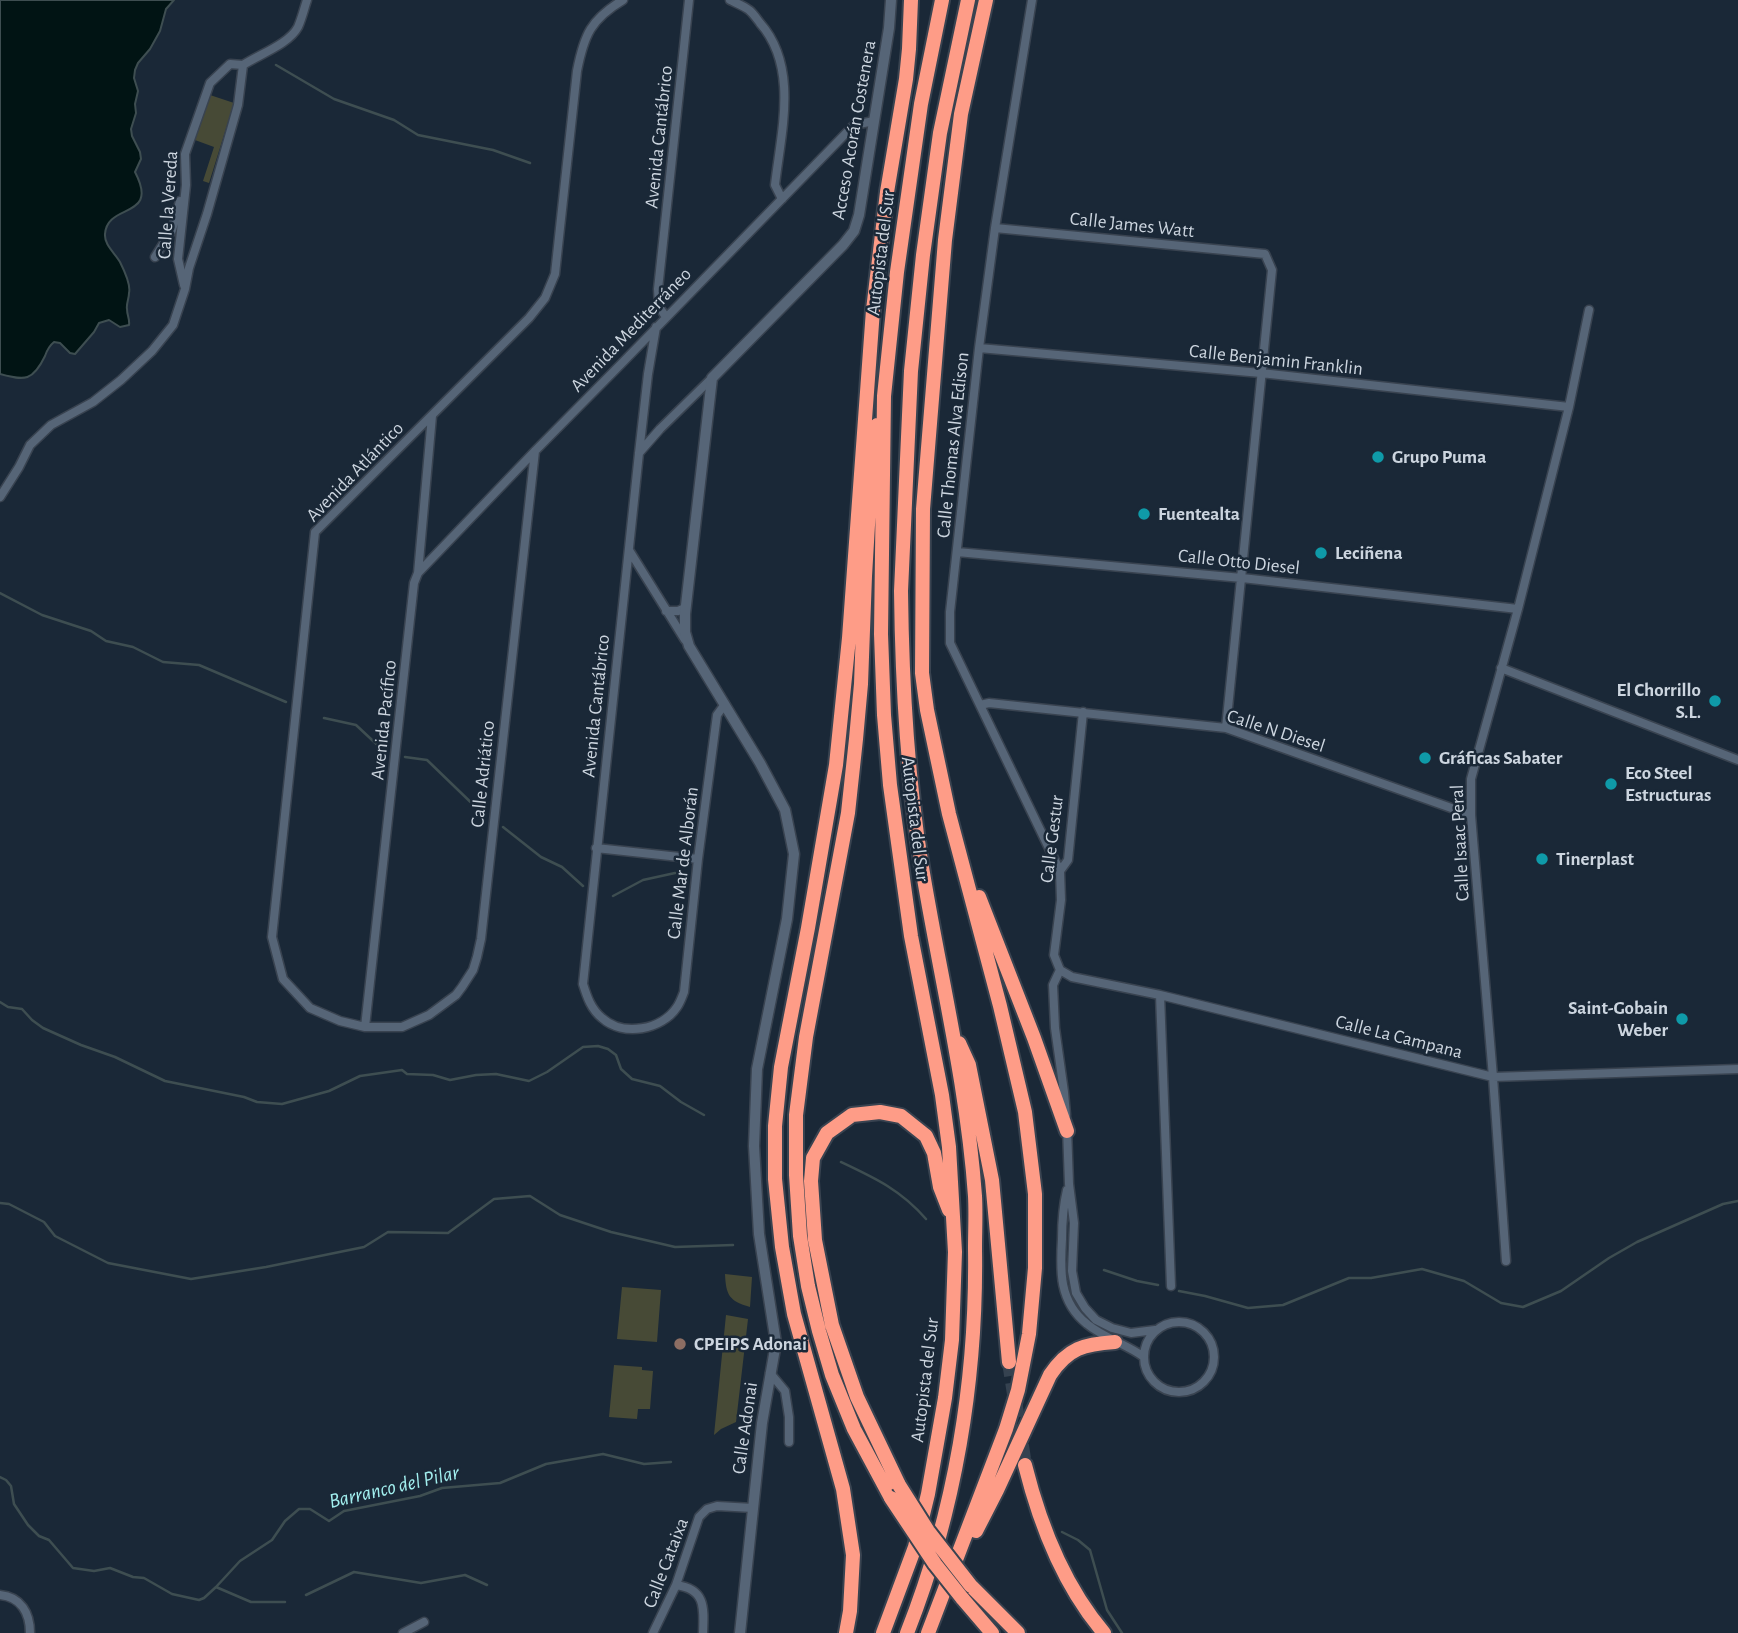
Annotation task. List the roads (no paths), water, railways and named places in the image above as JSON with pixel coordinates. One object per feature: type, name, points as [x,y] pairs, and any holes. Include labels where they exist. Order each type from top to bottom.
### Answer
[{"type":"highway","points":[[909,49],[911,0]]},
{"type":"highway","points":[[846,1633],[853,1555],[843,1489],[794,1314],[782,1247],[775,1179],[775,1126],[780,1067],[808,928],[836,765],[849,638],[873,310],[887,192],[909,49],[921,0]]},
{"type":"highway","name":"Autopista del Sur","points":[[883,1633],[915,1547],[928,1494],[952,1340],[955,1222],[949,1147],[942,1095],[911,936],[890,785],[881,634],[884,396],[897,272],[919,117],[942,0]]},
{"type":"highway","name":"Autopista del Sur","points":[[907,1633],[926,1578],[953,1481],[968,1387],[976,1294],[975,1199],[971,1149],[920,859],[909,763],[901,591],[911,371],[922,267],[940,133],[968,0]]},
{"type":"highway","points":[[928,1633],[1006,1429],[1018,1390],[1029,1334],[1035,1268],[1035,1194],[1026,1112],[949,814],[922,673],[923,509],[944,240],[961,114],[986,0]]},
{"type":"highway","points":[[884,396],[873,440],[861,684],[850,801],[806,1037],[796,1115],[800,1236],[819,1331],[832,1375],[854,1430],[895,1492],[935,1564],[992,1633]]},
{"type":"highway","points":[[949,814],[1067,1131]]},
{"type":"highway","points":[[951,1025],[969,1065],[992,1180],[1009,1362]]},
{"type":"highway","points":[[955,1222],[940,1187],[934,1153],[926,1136],[901,1116],[880,1112],[852,1115],[827,1133],[813,1158],[811,1181],[816,1240],[832,1325],[857,1397],[895,1492],[971,1586],[1018,1633]]},
{"type":"highway","points":[[942,1598],[997,1490],[1054,1368],[1069,1352],[1098,1343],[1115,1342]]},
{"type":"highway","points":[[1025,1465],[1050,1544],[1080,1598],[1104,1633]]},
{"type":"street","name":"Calle la Vereda","points":[[185,289],[178,259],[186,186],[185,154],[210,83],[230,64],[243,65],[283,43],[297,29],[307,0]]},
{"type":"street","name":"Avenida Atlántico","points":[[365,1027],[340,1021],[310,1008],[283,979],[272,937],[315,532],[529,318],[545,298],[555,274],[577,71],[583,43],[595,22],[623,0]]},
{"type":"street","name":"Avenida Cantábrico","points":[[666,317],[659,307],[658,289],[689,0]]},
{"type":"street","points":[[730,0],[749,10],[767,30],[776,47],[782,68],[785,93],[775,185],[782,199]]},
{"type":"street","name":"Acceso Acorán Costenera","points":[[712,378],[854,231],[859,215],[890,29],[891,0]]},
{"type":"street","name":"Calle Thomas Alva Edison","points":[[1032,0],[995,228],[979,348],[950,612],[950,643],[1060,871]]},
{"type":"street","points":[[0,497],[30,445],[51,425],[93,402],[121,380],[152,351],[173,324],[238,105],[243,65]]},
{"type":"street","name":"Avenida Mediterráneo","points":[[418,573],[854,125],[874,121]]},
{"type":"street","points":[[155,257],[172,230],[182,190],[186,186]]},
{"type":"street","name":"Calle James Watt","points":[[995,228],[1265,254],[1272,270],[1261,373]]},
{"type":"street","name":"Calle Isaac Peral","points":[[1506,1261],[1471,815],[1471,779],[1518,609],[1569,407],[1589,310]]},
{"type":"street","name":"Avenida Cantábrico","points":[[656,327],[639,453],[583,984],[587,999],[603,1020],[616,1027],[647,1028],[662,1021]]},
{"type":"street","name":"Calle Benjamin Franklin","points":[[979,348],[1261,373],[1569,407]]},
{"type":"street","points":[[632,353],[645,355],[650,363]]},
{"type":"street","points":[[1226,728],[1261,373]]},
{"type":"street","points":[[639,453],[712,378]]},
{"type":"street","points":[[688,646],[685,608],[712,378]]},
{"type":"street","name":"Avenida Pacífico","points":[[365,1027],[414,583],[418,573],[432,416]]},
{"type":"street","points":[[643,419],[649,426],[660,429]]},
{"type":"street","name":"Calle Adriático","points":[[365,1027],[401,1027],[429,1015],[456,995],[473,970],[477,957],[483,926],[535,451]]},
{"type":"street","points":[[510,476],[522,476],[530,482]]},
{"type":"street","points":[[420,541],[428,551],[436,553]]},
{"type":"street","points":[[629,550],[688,646]]},
{"type":"street","name":"Calle Otto Diesel","points":[[957,552],[1242,578],[1518,609]]},
{"type":"street","points":[[625,587],[631,579],[642,574]]},
{"type":"street","points":[[666,611],[685,608]]},
{"type":"street","name":"Calle Adonai","points":[[688,646],[761,763],[785,810],[794,854],[787,919],[757,1069],[754,1146],[760,1234],[776,1343],[762,1423],[740,1633]]},
{"type":"street","points":[[1501,668],[1738,760]]},
{"type":"street","name":"Calle N Diesel","points":[[980,705],[989,703],[1226,728],[1471,815]]},
{"type":"street","name":"Calle Mar de Alborán","points":[[662,1021],[676,1009],[684,992],[717,715],[725,704]]},
{"type":"street","name":"Calle Gestur","points":[[1069,1184],[1064,1092],[1055,1028],[1053,985],[1060,970],[1054,955],[1061,900],[1060,871],[1068,860],[1083,712]]},
{"type":"street","points":[[596,848],[698,859]]},
{"type":"street","name":"Calle La Campana","points":[[1060,970],[1072,977],[1160,995],[1493,1077],[1738,1069]]},
{"type":"street","points":[[1160,995],[1171,1286]]},
{"type":"street","points":[[1069,1184],[1074,1223],[1072,1271],[1076,1293],[1096,1320],[1112,1328],[1131,1333],[1156,1331]]},
{"type":"street","points":[[1069,1184],[1063,1206],[1060,1274],[1066,1295],[1074,1311],[1086,1324],[1144,1357]]},
{"type":"street","points":[[1185,1322],[1200,1328],[1210,1340],[1214,1355],[1211,1371],[1202,1383],[1188,1391],[1172,1391],[1157,1384],[1147,1372],[1144,1357],[1147,1342],[1156,1331],[1169,1323],[1185,1322]]},
{"type":"street","points":[[770,1373],[785,1391],[789,1442]]},
{"type":"street","name":"Calle Cataixa","points":[[653,1633],[676,1585],[699,1517],[717,1506],[753,1508]]},
{"type":"street","points":[[676,1585],[686,1586],[696,1592],[705,1606],[703,1633]]},
{"type":"street","points":[[0,1595],[22,1604],[30,1619],[30,1633]]},
{"type":"street","points":[[403,1633],[424,1622]]},
{"type":"waterway","points":[[276,65],[334,99],[394,120],[418,135],[493,150],[530,163]]},
{"type":"waterway","points":[[0,593],[42,615],[91,631],[106,641],[133,647],[163,662],[199,665],[286,702]]},
{"type":"waterway","points":[[324,718],[356,725],[386,753]]},
{"type":"waterway","points":[[405,757],[427,760],[485,816]]},
{"type":"waterway","points":[[503,827],[541,857],[562,867],[583,886]]},
{"type":"waterway","points":[[613,896],[643,880],[675,873]]},
{"type":"waterway","points":[[0,1002],[8,1007],[22,1009],[43,1028],[165,1081],[257,1102],[282,1104],[329,1091],[360,1076],[402,1070],[407,1074],[433,1075],[450,1080],[496,1074],[529,1081],[583,1047],[598,1046],[616,1055],[621,1069],[632,1079],[660,1086],[704,1115]]},
{"type":"waterway","points":[[841,1162],[897,1192],[926,1219]]},
{"type":"waterway","points":[[0,1203],[9,1204],[44,1222],[55,1236],[108,1263],[191,1279],[364,1247],[388,1232],[448,1233],[494,1199],[530,1196],[560,1215],[611,1232],[675,1247],[733,1245]]},
{"type":"waterway","points":[[1179,1291],[1248,1308],[1283,1305],[1349,1278],[1371,1278],[1422,1269],[1464,1281],[1501,1303],[1523,1307],[1561,1291],[1637,1242],[1723,1204],[1738,1201]]},
{"type":"waterway","points":[[1104,1270],[1158,1285]]},
{"type":"waterway","name":"Barranco del Pilar","points":[[0,1477],[11,1486],[14,1504],[28,1525],[39,1536],[49,1540],[73,1568],[94,1571],[110,1568],[133,1577],[144,1578],[172,1594],[199,1600],[216,1587],[240,1561],[272,1540],[285,1521],[299,1509],[310,1509],[329,1521],[344,1511],[420,1496],[442,1488],[500,1483],[546,1464],[603,1454],[644,1464],[671,1462]]},
{"type":"waterway","name":"Barranco del Pilar","points":[[1062,1532],[1090,1550],[1107,1610],[1122,1633]]},
{"type":"waterway","points":[[306,1595],[354,1572],[421,1583],[465,1575],[487,1585]]},
{"type":"waterway","points":[[216,1587],[251,1602],[285,1602]]},
{"type":"tunnel","points":[[1009,1362],[1025,1465]]},
{"type":"place","name":"Grupo Puma","points":[[1378,457]]},
{"type":"place","name":"Fuentealta","points":[[1144,514]]},
{"type":"place","name":"Leciñena","points":[[1321,553]]},
{"type":"place","name":"El Chorrillo S.L.","points":[[1715,701]]},
{"type":"place","name":"Gráficas Sabater","points":[[1425,758]]},
{"type":"place","name":"Eco Steel Estructuras","points":[[1611,784]]},
{"type":"place","name":"Tinerplast","points":[[1542,859]]},
{"type":"place","name":"Saint-Gobain Weber","points":[[1682,1019]]},
{"type":"place","name":"CPEIPS Adonai","points":[[680,1344]]}]
